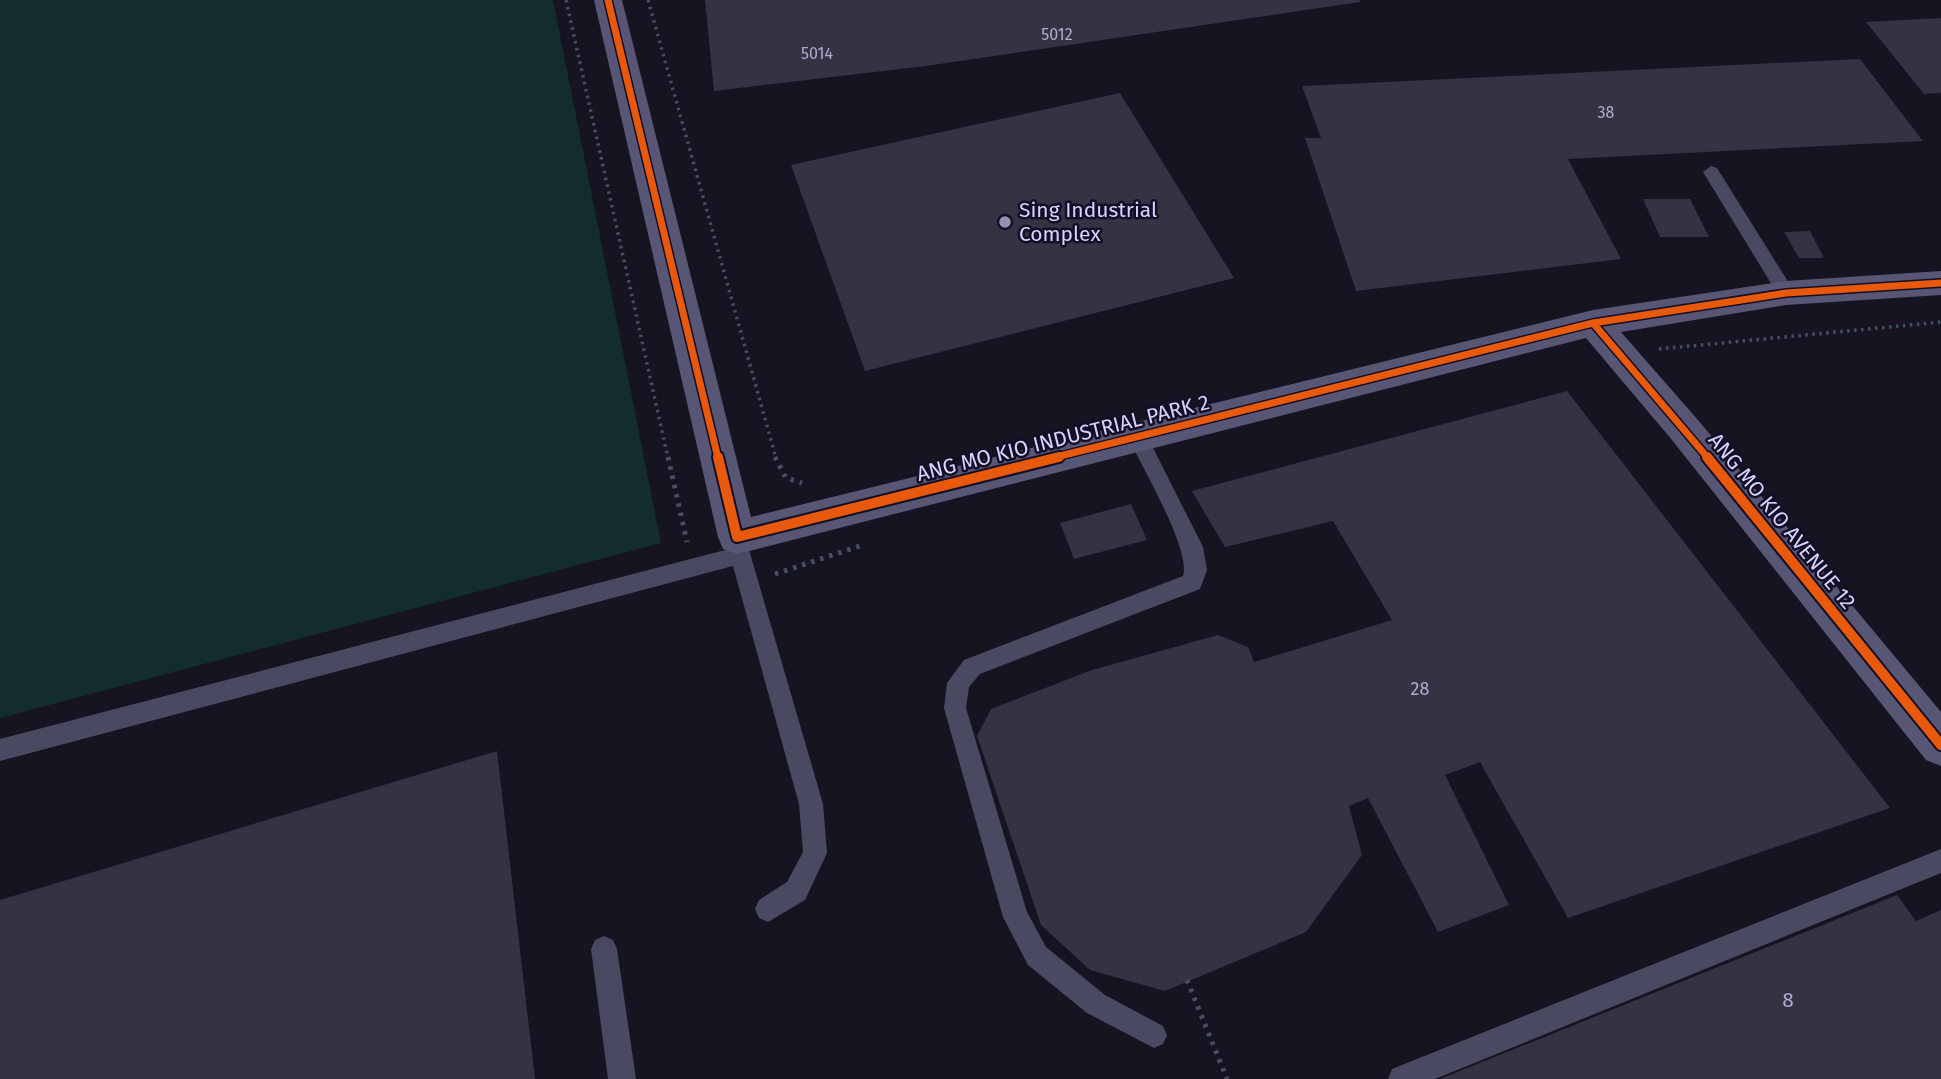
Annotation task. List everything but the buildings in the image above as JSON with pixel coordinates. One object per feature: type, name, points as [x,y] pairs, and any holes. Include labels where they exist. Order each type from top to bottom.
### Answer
[{"type":"street","points":[[608,0],[739,546]]},
{"type":"street","name":"ANG MO KIO INDUSTRIAL PARK 2","points":[[739,546],[1348,382],[1593,323],[1786,293],[1941,283]]},
{"type":"street","name":"ANG MO KIO AVENUE 12","points":[[1593,323],[1685,430],[1941,745]]},
{"type":"lane","points":[[1711,172],[1786,293]]},
{"type":"lane","points":[[1139,438],[1192,547],[1196,570],[1192,582],[972,667],[958,683],[954,708],[1016,917],[1037,956],[1096,1004],[1154,1035]]},
{"type":"lane","points":[[0,750],[693,569],[739,546],[747,583],[811,804],[815,853],[796,891],[768,909]]},
{"type":"lane","points":[[1402,1079],[1941,861]]},
{"type":"lane","points":[[604,949],[622,1079]]},
{"type":"path","points":[[566,0],[693,569]]},
{"type":"path","points":[[648,0],[772,451],[786,478],[812,485]]},
{"type":"path","points":[[1619,354],[1714,342],[1941,322]]},
{"type":"path","points":[[747,583],[873,542]]},
{"type":"path","points":[[1187,980],[1227,1079]]},
{"type":"green space","points":[[0,0],[553,0],[661,543],[0,718]]},
{"type":"cycle path","points":[[608,0],[737,537],[1593,323],[1786,293],[1941,283]]},
{"type":"cycle path","points":[[1593,323],[1685,430],[1941,745]]},
{"type":"place","name":"Sing Industrial Complex","points":[[1005,222]]}]
